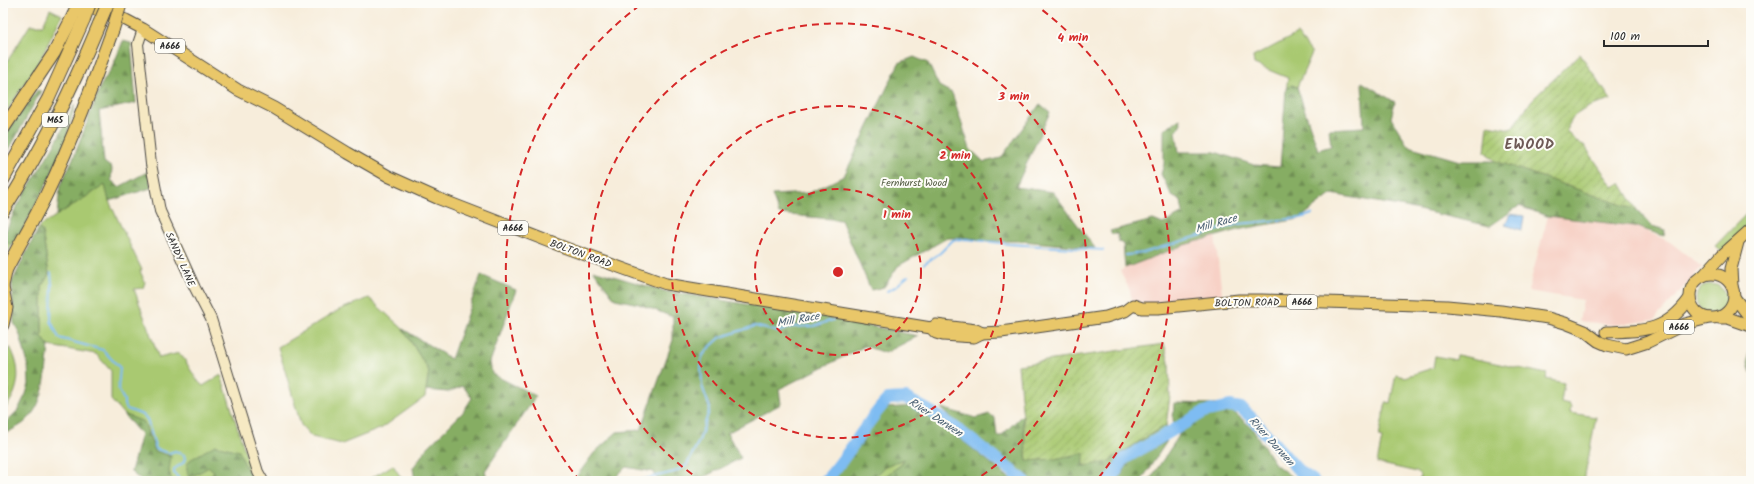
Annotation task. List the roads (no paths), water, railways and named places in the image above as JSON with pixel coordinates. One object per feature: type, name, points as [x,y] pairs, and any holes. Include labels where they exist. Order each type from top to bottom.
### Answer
[{"type":"highway","name":"M65","points":[[3,180],[48,99],[78,18],[78,3]]},
{"type":"highway","name":"M65","points":[[3,129],[78,18],[90,3]]},
{"type":"highway","name":"M65","points":[[3,211],[49,132],[70,91],[108,3]]},
{"type":"highway","points":[[7,268],[26,234],[66,152],[94,83],[121,3]]},
{"type":"main road","name":"A666","points":[[78,3],[126,20],[143,29]]},
{"type":"main road","name":"BOLTON ROAD","points":[[143,29],[231,86],[305,126],[390,177],[437,198],[566,248],[666,284],[931,328],[936,333],[961,337],[974,337],[982,333],[1001,332],[1106,317],[1125,311],[1133,305],[1142,308],[1158,308],[1239,300],[1443,306],[1502,311],[1548,318],[1585,332],[1606,345],[1620,349],[1634,347]]},
{"type":"main road","name":"SANDY LANE","points":[[143,29],[138,44],[151,164],[160,211],[194,288],[211,319],[258,472],[263,481]]},
{"type":"main road","points":[[1702,276],[1722,255],[1751,230]]},
{"type":"main road","points":[[1714,318],[1730,310],[1734,298],[1731,269],[1738,242]]},
{"type":"main road","points":[[3,325],[7,308],[3,286],[7,268]]},
{"type":"main road","points":[[1702,276],[1716,274],[1728,281],[1732,286]]},
{"type":"main road","name":"A666","points":[[1702,276],[1692,287],[1690,298],[1696,312],[1701,316],[1728,318],[1751,326]]},
{"type":"main road","name":"A666","points":[[1606,332],[1642,331],[1656,327],[1672,318],[1690,298]]},
{"type":"main road","points":[[1734,298],[1751,319]]},
{"type":"main road","name":"A666","points":[[1634,347],[1685,324],[1714,318]]},
{"type":"main road","name":"BOLTON ROAD","points":[[1585,332],[1606,332]]},
{"type":"main road","points":[[1606,332],[1626,340],[1634,347]]},
{"type":"water","points":[[1510,214],[1524,216],[1522,230],[1505,225]]},
{"type":"waterway","name":"Mill Race","points":[[1126,255],[1143,253],[1238,224],[1301,218],[1312,214]]},
{"type":"waterway","name":"Mill Race","points":[[924,264],[940,253],[953,240],[966,239],[1009,244],[1103,250]]},
{"type":"waterway","points":[[51,273],[51,321],[59,338],[103,350],[120,368],[118,389],[124,400],[124,405],[127,409],[143,415],[147,419],[156,449],[169,453],[175,451],[184,455],[185,459],[183,463],[174,469],[174,473],[181,481]]},
{"type":"waterway","name":"Mill Race","points":[[887,291],[895,287],[908,276]]},
{"type":"waterway","name":"Mill Race","points":[[637,481],[674,472],[686,466],[699,441],[710,408],[702,386],[701,361],[703,355],[721,337],[755,326],[778,332],[791,327],[814,326],[833,320]]},
{"type":"waterway","name":"River Darwen","points":[[825,481],[842,461],[871,419],[888,399],[906,398],[952,425],[1025,481]]},
{"type":"waterway","name":"River Darwen","points":[[1110,481],[1124,459],[1204,412],[1230,406],[1241,408],[1253,419],[1298,470],[1314,481]]},
{"type":"district","name":"EWOOD","points":[[1530,144]]},
{"type":"park label","name":"Fernhurst Wood","points":[[914,182]]}]
